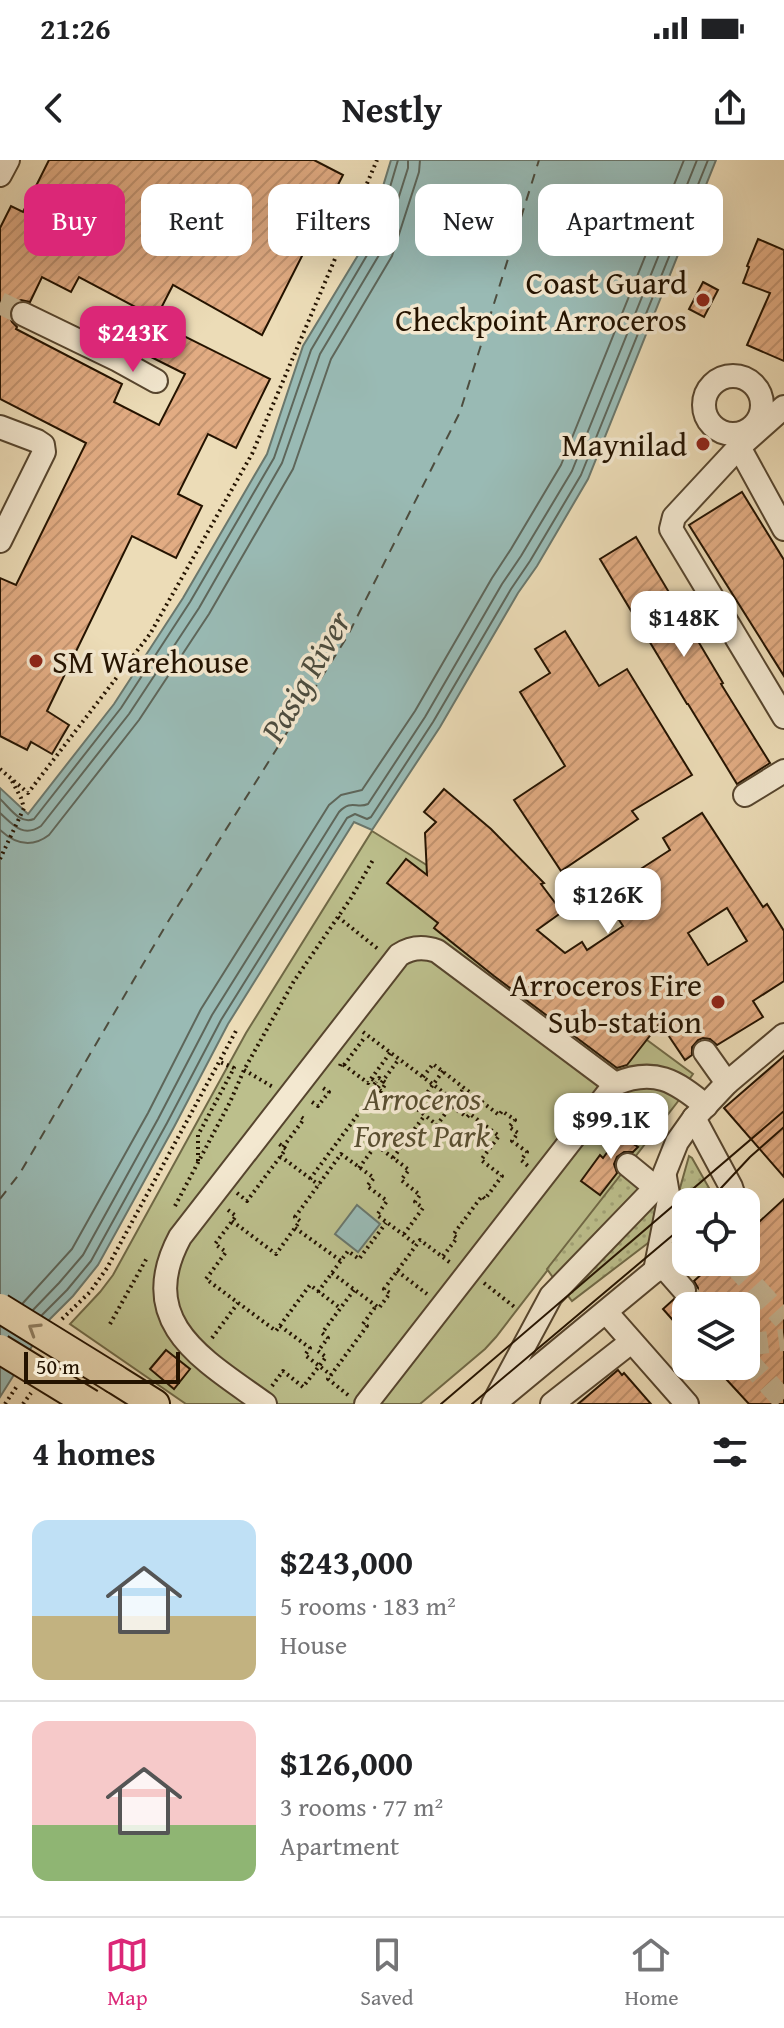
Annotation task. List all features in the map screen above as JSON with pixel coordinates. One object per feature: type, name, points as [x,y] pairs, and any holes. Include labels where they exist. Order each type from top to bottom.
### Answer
[{"type":"main road","points":[[0,1308],[155,1404]]},
{"type":"main road","points":[[0,1349],[90,1404]]},
{"type":"street","points":[[0,175],[8,160]]},
{"type":"street","points":[[23,314],[156,381]]},
{"type":"street","points":[[784,408],[757,426],[674,517],[671,529],[784,717]]},
{"type":"street","points":[[0,427],[37,441],[43,445],[44,452],[0,541]]},
{"type":"street","points":[[739,447],[784,529]]},
{"type":"street","points":[[745,795],[784,771]]},
{"type":"street","points":[[263,1402],[199,1356],[178,1332],[165,1289],[169,1262],[180,1237],[393,961],[413,948],[437,951],[615,1084]]},
{"type":"street","points":[[493,1404],[545,1305],[559,1286],[660,1182],[677,1142],[700,1112],[727,1083],[784,1035]]},
{"type":"street","points":[[705,1052],[727,1083]]},
{"type":"street","points":[[358,1400],[443,1306],[615,1084],[638,1077],[661,1078],[683,1087],[700,1112],[731,1188]]},
{"type":"street","points":[[628,1165],[660,1182],[668,1204],[658,1268]]},
{"type":"street","points":[[493,1404],[672,1256]]},
{"type":"street","points":[[658,1268],[684,1290]]},
{"type":"street","points":[[517,1309],[536,1323]]},
{"type":"street","points":[[606,1312],[687,1404]]},
{"type":"street","points":[[552,1404],[631,1342]]},
{"type":"path","points":[[0,769],[28,793],[150,634],[252,454],[377,160]]},
{"type":"path","points":[[0,859],[24,808],[11,778]]},
{"type":"path","points":[[173,1211],[244,1070],[294,981],[373,860]]},
{"type":"path","points":[[338,917],[393,961]]},
{"type":"path","points":[[340,1028],[355,1039],[360,1030],[433,1085],[467,1117],[470,1114],[499,1136],[481,1160],[502,1176],[485,1199],[482,1196],[453,1235],[457,1238],[443,1256]]},
{"type":"path","points":[[56,1326],[90,1292],[107,1268],[237,1029]]},
{"type":"path","points":[[344,1065],[366,1035]]},
{"type":"path","points":[[283,1147],[304,1119],[301,1117],[311,1102],[318,1106],[329,1092],[323,1088],[341,1063],[368,1083],[374,1080],[390,1053]]},
{"type":"path","points":[[310,1179],[399,1059]]},
{"type":"path","points":[[198,1162],[198,1135],[234,1068],[220,1062]]},
{"type":"path","points":[[423,1077],[433,1064],[499,1115],[502,1111],[515,1120],[509,1127],[518,1133],[512,1141],[527,1152],[521,1160],[543,1177]]},
{"type":"path","points":[[244,1070],[288,1096]]},
{"type":"path","points":[[443,1071],[416,1108],[437,1125],[464,1088]]},
{"type":"path","points":[[393,1158],[425,1115]]},
{"type":"path","points":[[262,1131],[286,1149],[247,1201],[236,1192],[224,1208],[236,1216],[215,1244],[226,1252],[206,1279],[276,1331],[310,1285],[340,1308]]},
{"type":"path","points":[[359,1168],[376,1145],[409,1170],[401,1180],[420,1195],[415,1202],[423,1208],[403,1235]]},
{"type":"path","points":[[232,1221],[276,1254],[300,1221],[295,1217],[341,1154],[374,1178],[367,1186],[387,1201],[377,1215],[417,1245]]},
{"type":"path","points":[[280,1156],[319,1185]]},
{"type":"path","points":[[318,1292],[348,1251],[359,1259],[386,1223]]},
{"type":"path","points":[[295,1228],[341,1261]]},
{"type":"path","points":[[332,1273],[379,1308],[390,1293],[384,1289],[420,1240],[517,1309]]},
{"type":"path","points":[[110,1324],[153,1248]]},
{"type":"path","points":[[397,1271],[443,1306]]},
{"type":"path","points":[[263,1402],[283,1371],[303,1387],[326,1357],[318,1351],[328,1338],[322,1333],[354,1290]]},
{"type":"path","points":[[199,1356],[238,1302]]},
{"type":"path","points":[[297,1303],[305,1309]]},
{"type":"path","points":[[358,1400],[328,1379],[367,1326],[363,1324],[376,1306]]},
{"type":"path","points":[[280,1326],[310,1348],[305,1355],[331,1375]]},
{"type":"path","points":[[5,1404],[19,1382]]},
{"type":"green space","name":"Arroceros Forest Park","points":[[372,831],[433,869],[693,1074],[678,1095],[679,1100],[496,1337],[420,1404],[186,1404],[70,1324],[113,1275],[246,1033]]},
{"type":"green space","points":[[689,1156],[709,1188],[680,1188]]},
{"type":"green space","points":[[626,1168],[643,1186],[554,1279],[547,1269]]},
{"type":"green space","points":[[661,1199],[652,1240],[572,1301],[565,1292]]},
{"type":"water","name":"Pasig River","points":[[391,160],[716,160],[706,184],[538,184],[538,256],[677,256],[588,479],[440,727],[372,830],[354,822],[228,1024],[98,1265],[48,1321],[0,1397],[0,788],[28,814],[114,704],[183,598],[267,454],[303,346],[358,256],[399,256],[399,184],[384,184]]},
{"type":"water","points":[[357,1205],[380,1224],[358,1252],[335,1234]]},
{"type":"building","points":[[49,160],[314,160],[343,175],[338,184],[268,184],[268,256],[302,256],[262,335],[173,285],[156,318],[79,277],[71,292],[42,277],[30,302],[21,300],[11,307],[9,316],[16,329],[122,384],[114,402],[159,425],[185,374],[151,357],[166,327],[270,379],[236,448],[208,434],[178,494],[202,506],[176,558],[132,536],[47,711],[69,725],[52,754],[31,742],[27,750],[0,736],[0,578],[16,585],[86,443],[0,399],[0,228],[11,206],[24,210],[24,256],[125,256],[125,184],[37,184]]},
{"type":"building","points":[[758,239],[784,250],[784,361],[747,345],[770,293],[743,283]]},
{"type":"building","name":"Coast Guard Checkpoint Arroceros","points":[[703,282],[718,290],[704,317],[689,309]]},
{"type":"building","points":[[742,492],[784,560],[784,676],[689,525]]},
{"type":"building","points":[[636,537],[770,763],[737,784],[600,559]]},
{"type":"building","points":[[565,631],[599,686],[627,669],[692,775],[632,811],[638,819],[561,871],[514,800],[565,766],[520,692],[550,673],[535,649]]},
{"type":"building","points":[[444,789],[491,829],[544,883],[541,884],[562,912],[537,930],[565,953],[582,942],[587,950],[623,926],[602,894],[670,850],[663,838],[702,813],[763,907],[767,904],[784,931],[784,981],[753,1001],[763,1017],[717,1045],[710,1039],[698,1040],[692,1047],[692,1055],[685,1060],[660,1023],[627,1065],[617,1068],[434,928],[438,923],[387,883],[406,859],[427,875],[425,833],[436,822],[424,812]],"holes":[[[727,908],[747,941],[708,965],[688,933]]]},
{"type":"building","points":[[784,1056],[784,1177],[724,1108]]},
{"type":"building","points":[[628,1124],[642,1135],[635,1145],[638,1147],[617,1157],[614,1164],[617,1173],[600,1195],[581,1181]]},
{"type":"building","points":[[784,1199],[784,1404],[749,1404],[727,1380],[760,1380],[760,1292],[697,1292],[694,1281],[700,1276],[760,1276],[760,1221]]},
{"type":"building","points":[[672,1301],[672,1319],[663,1309]]},
{"type":"building","points":[[166,1350],[190,1369],[174,1389],[150,1369]]},
{"type":"building","points":[[618,1370],[651,1404],[578,1404]]},
{"type":"ferry route","points":[[0,1199],[20,1173],[169,920],[347,637],[460,412],[539,160]]},
{"type":"tunnel","points":[[0,303],[23,314]]},
{"type":"tunnel","points":[[745,1276],[784,1319]]},
{"type":"tunnel","points":[[760,1343],[784,1340]]},
{"type":"tunnel","points":[[760,1374],[784,1401]]},
{"type":"tram line","points":[[441,1404],[784,1111]]},
{"type":"tram line","points":[[721,1188],[784,1127]]},
{"type":"tram line","points":[[472,1404],[672,1236]]},
{"type":"place","name":"Coast Guard Checkpoint Arroceros","points":[[703,300]]},
{"type":"place","name":"Maynilad","points":[[703,444]]},
{"type":"place","name":"SM Warehouse","points":[[36,661]]},
{"type":"place","name":"Arroceros Fire Sub-station","points":[[718,1002]]}]
